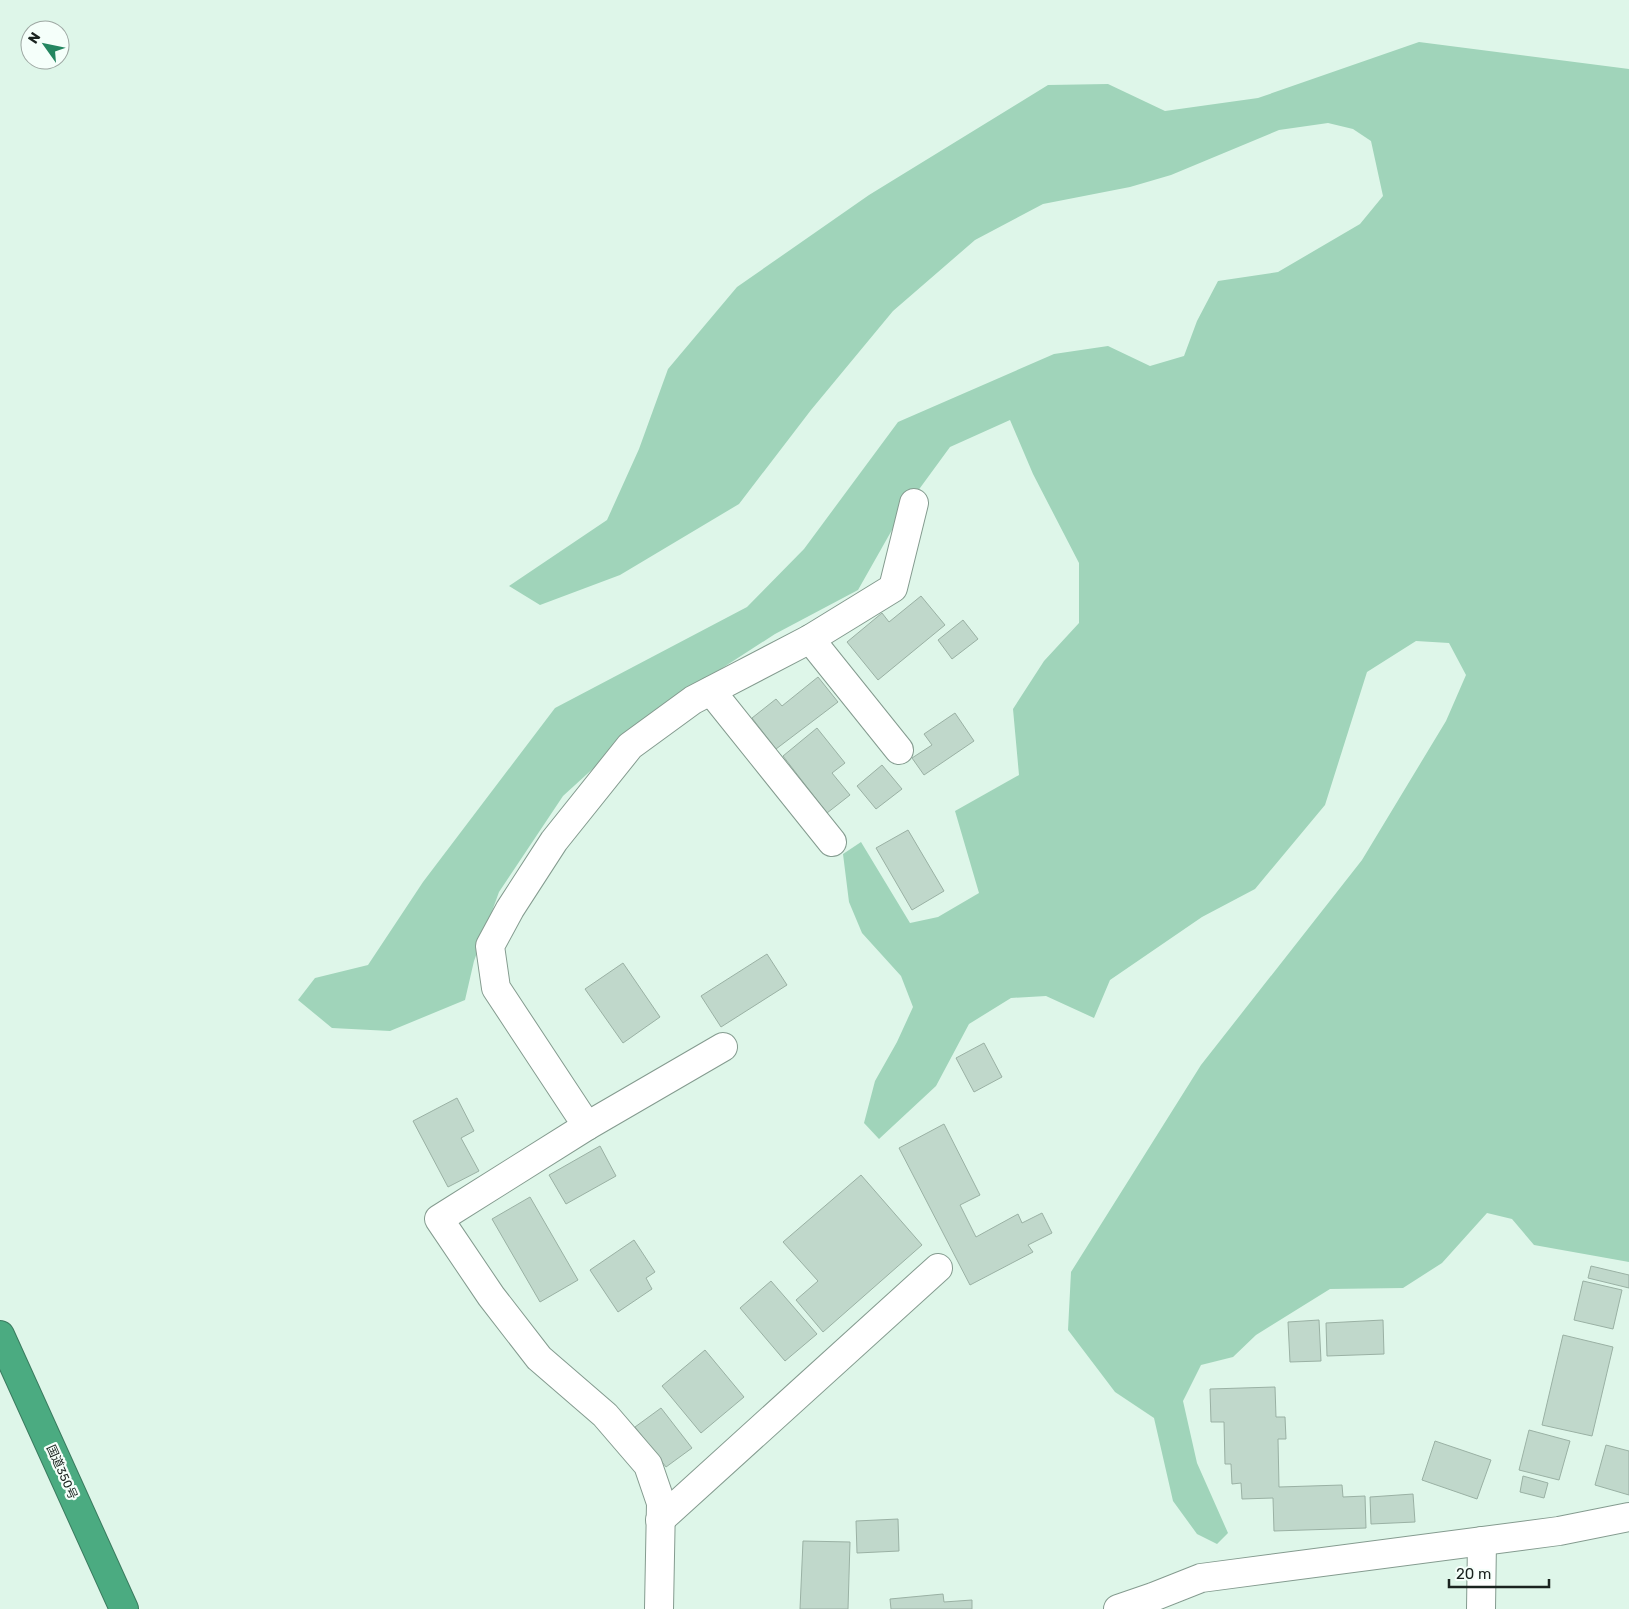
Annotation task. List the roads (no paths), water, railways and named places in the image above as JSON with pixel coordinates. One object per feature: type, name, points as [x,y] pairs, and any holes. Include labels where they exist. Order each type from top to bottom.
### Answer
[{"type":"highway","name":"国道350号","points":[[0,1335],[124,1609]]},
{"type":"street","points":[[587,1126],[496,988],[490,946],[510,909],[554,841],[630,746],[693,700],[810,639],[893,588],[914,503]]},
{"type":"street","points":[[810,639],[899,750]]},
{"type":"street","points":[[711,691],[832,842]]},
{"type":"street","points":[[659,1609],[661,1503],[648,1465],[606,1415],[539,1358],[490,1296],[439,1219],[587,1126],[723,1047]]},
{"type":"street","points":[[660,1520],[938,1268]]},
{"type":"street","points":[[1118,1609],[1201,1578],[1558,1531],[1629,1517]]},
{"type":"street","points":[[1481,1609],[1482,1541]]}]
